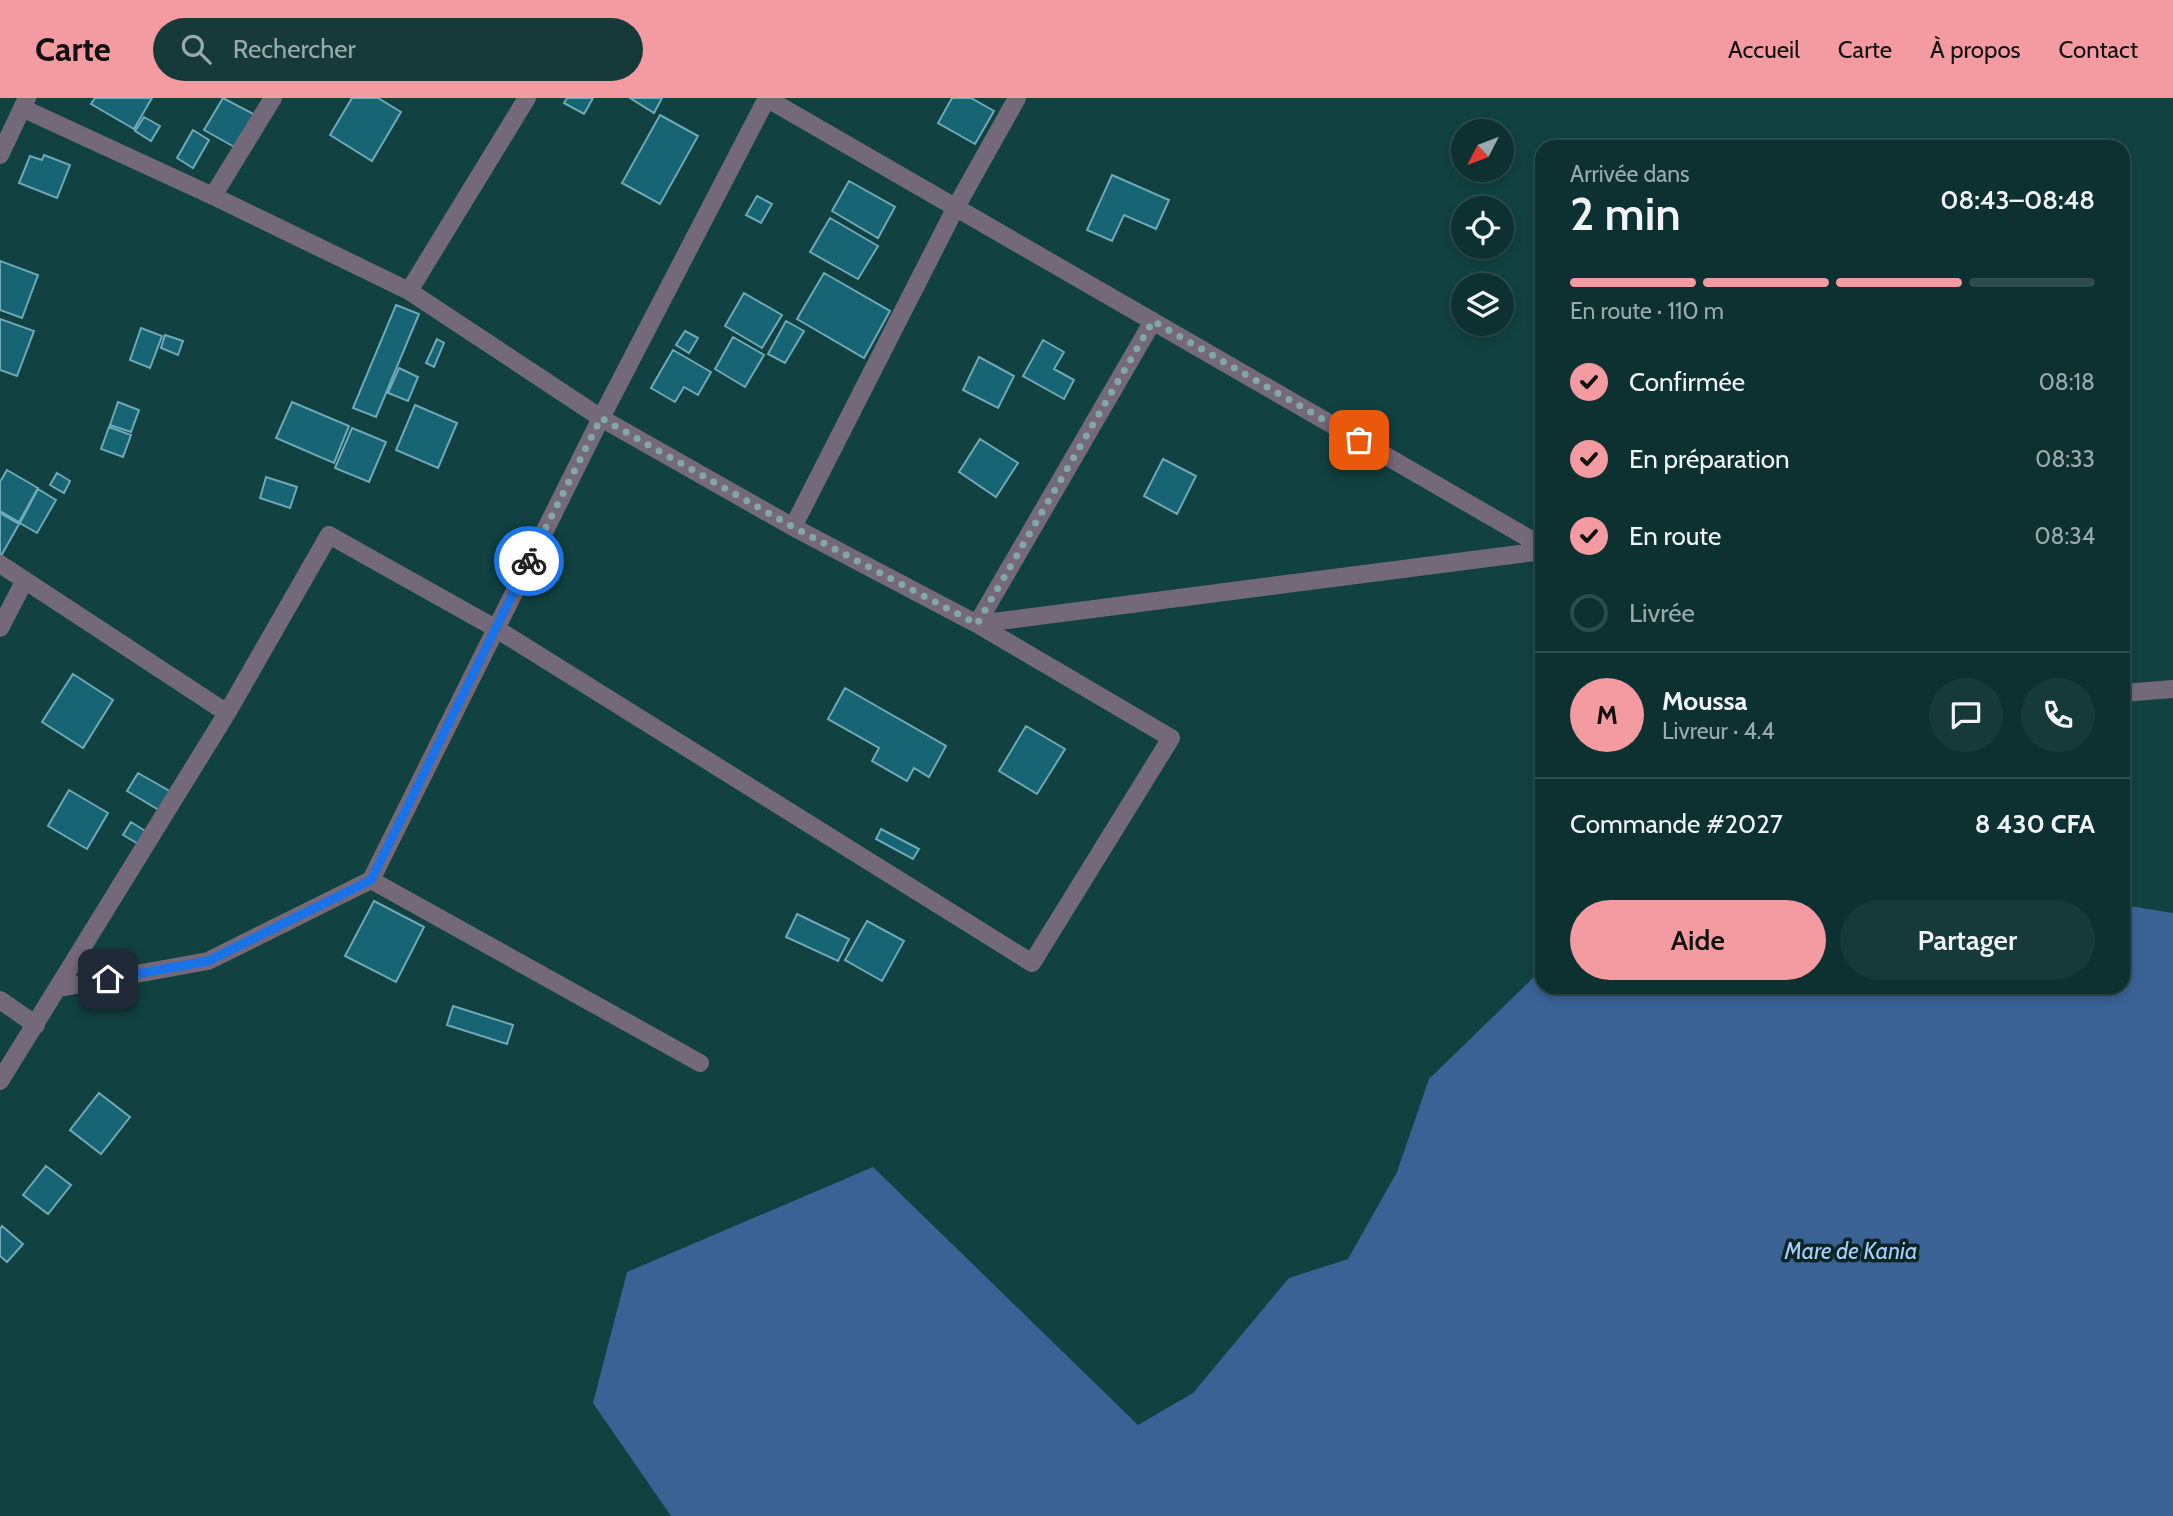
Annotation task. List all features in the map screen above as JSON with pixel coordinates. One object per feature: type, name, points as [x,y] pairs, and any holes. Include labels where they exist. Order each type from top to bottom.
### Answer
[{"type":"street","points":[[214,196],[273,98]]},
{"type":"street","points":[[409,291],[527,98]]},
{"type":"street","points":[[59,988],[208,961],[371,880],[601,418],[766,98],[1535,542]]},
{"type":"street","points":[[793,527],[956,207],[1017,98]]},
{"type":"street","points":[[0,155],[24,103],[409,291],[601,418],[793,527],[977,624],[1171,738],[1032,963],[495,628],[329,535],[227,713],[0,1081]]},
{"type":"street","points":[[977,624],[1153,321]]},
{"type":"street","points":[[977,624],[1535,552]]},
{"type":"street","points":[[0,564],[227,713]]},
{"type":"street","points":[[0,628],[25,580]]},
{"type":"street","points":[[2130,692],[2173,689]]},
{"type":"street","points":[[371,880],[700,1063]]},
{"type":"street","points":[[0,1000],[36,1025]]},
{"type":"water","name":"Mare de Kania","points":[[2130,906],[2173,913],[2173,1516],[671,1516],[593,1403],[627,1272],[873,1167],[1138,1425],[1193,1393],[1289,1278],[1348,1259],[1397,1172],[1429,1079],[1535,976],[1535,994],[2130,994]]},
{"type":"building","points":[[95,98],[152,98],[134,129],[91,104]]},
{"type":"building","points":[[223,98],[257,116],[238,149],[204,130]]},
{"type":"building","points":[[352,98],[378,98],[401,112],[372,161],[330,135]]},
{"type":"building","points":[[567,98],[593,98],[584,114],[564,103]]},
{"type":"building","points":[[630,98],[662,98],[654,113]]},
{"type":"building","points":[[952,98],[971,98],[994,111],[975,144],[938,123]]},
{"type":"building","points":[[660,115],[698,136],[660,204],[622,183]]},
{"type":"building","points":[[144,117],[160,126],[151,141],[135,131]]},
{"type":"building","points":[[193,130],[209,140],[193,168],[177,158]]},
{"type":"building","points":[[44,155],[70,165],[57,198],[19,183],[30,156],[42,160]]},
{"type":"building","points":[[1112,175],[1169,200],[1156,229],[1124,215],[1112,241],[1087,230]]},
{"type":"building","points":[[849,181],[895,207],[878,238],[832,211]]},
{"type":"building","points":[[757,196],[772,204],[761,223],[746,215]]},
{"type":"building","points":[[830,218],[878,246],[858,279],[810,252]]},
{"type":"building","points":[[0,261],[38,275],[22,318],[0,310]]},
{"type":"building","points":[[824,273],[890,311],[864,358],[797,319]]},
{"type":"building","points":[[744,293],[782,315],[762,348],[725,326]]},
{"type":"building","points":[[396,305],[419,314],[376,417],[353,408]]},
{"type":"building","points":[[0,319],[34,331],[17,376],[0,370]]},
{"type":"building","points":[[786,321],[804,331],[785,363],[768,354]]},
{"type":"building","points":[[141,328],[162,336],[150,368],[130,360]]},
{"type":"building","points":[[685,331],[698,338],[689,353],[676,345]]},
{"type":"building","points":[[165,335],[183,341],[178,355],[161,348]]},
{"type":"building","points":[[733,337],[764,355],[745,387],[715,369]]},
{"type":"building","points":[[437,339],[444,343],[434,367],[426,363]]},
{"type":"building","points":[[1043,340],[1064,352],[1054,369],[1074,380],[1064,399],[1023,376]]},
{"type":"building","points":[[673,350],[711,372],[698,395],[684,387],[675,402],[651,388]]},
{"type":"building","points":[[979,357],[1014,376],[998,408],[963,390]]},
{"type":"building","points":[[399,368],[418,377],[408,401],[388,393]]},
{"type":"building","points":[[118,402],[139,410],[131,432],[110,425]]},
{"type":"building","points":[[292,402],[349,426],[334,463],[276,438]]},
{"type":"building","points":[[415,405],[457,423],[438,468],[396,450]]},
{"type":"building","points":[[109,427],[131,435],[123,457],[101,449]]},
{"type":"building","points":[[352,428],[386,442],[369,482],[335,468]]},
{"type":"building","points":[[980,439],[1018,463],[996,497],[959,472]]},
{"type":"building","points":[[1163,459],[1196,476],[1177,514],[1144,496]]},
{"type":"building","points":[[7,470],[38,488],[19,522],[0,511],[0,482]]},
{"type":"building","points":[[57,473],[70,481],[64,493],[50,485]]},
{"type":"building","points":[[266,477],[297,487],[290,508],[260,498]]},
{"type":"building","points":[[38,489],[56,500],[37,533],[20,523]]},
{"type":"building","points":[[0,513],[19,524],[1,556],[0,556]]},
{"type":"building","points":[[73,674],[113,700],[83,748],[42,722]]},
{"type":"building","points":[[845,688],[946,746],[929,777],[914,768],[907,781],[872,761],[879,748],[828,719]]},
{"type":"building","points":[[1026,726],[1065,749],[1037,794],[999,771]]},
{"type":"building","points":[[138,773],[175,794],[164,813],[127,791]]},
{"type":"building","points":[[69,790],[108,813],[87,849],[48,826]]},
{"type":"building","points":[[131,822],[150,834],[142,846],[123,835]]},
{"type":"building","points":[[881,829],[919,849],[913,859],[876,839]]},
{"type":"building","points":[[374,901],[424,927],[396,982],[345,956]]},
{"type":"building","points":[[797,914],[849,939],[838,961],[786,937]]},
{"type":"building","points":[[867,921],[904,941],[882,981],[845,960]]},
{"type":"building","points":[[453,1006],[513,1025],[507,1044],[447,1025]]},
{"type":"building","points":[[99,1093],[130,1117],[101,1154],[70,1130]]},
{"type":"building","points":[[46,1166],[71,1185],[48,1214],[23,1195]]},
{"type":"building","points":[[2,1226],[23,1244],[7,1262],[0,1256]]},
{"type":"way so far","points":[[529,561],[601,418],[793,527],[977,624],[1153,321],[1359,440]]},
{"type":"route","points":[[108,979],[208,961],[371,880],[529,561]]}]
